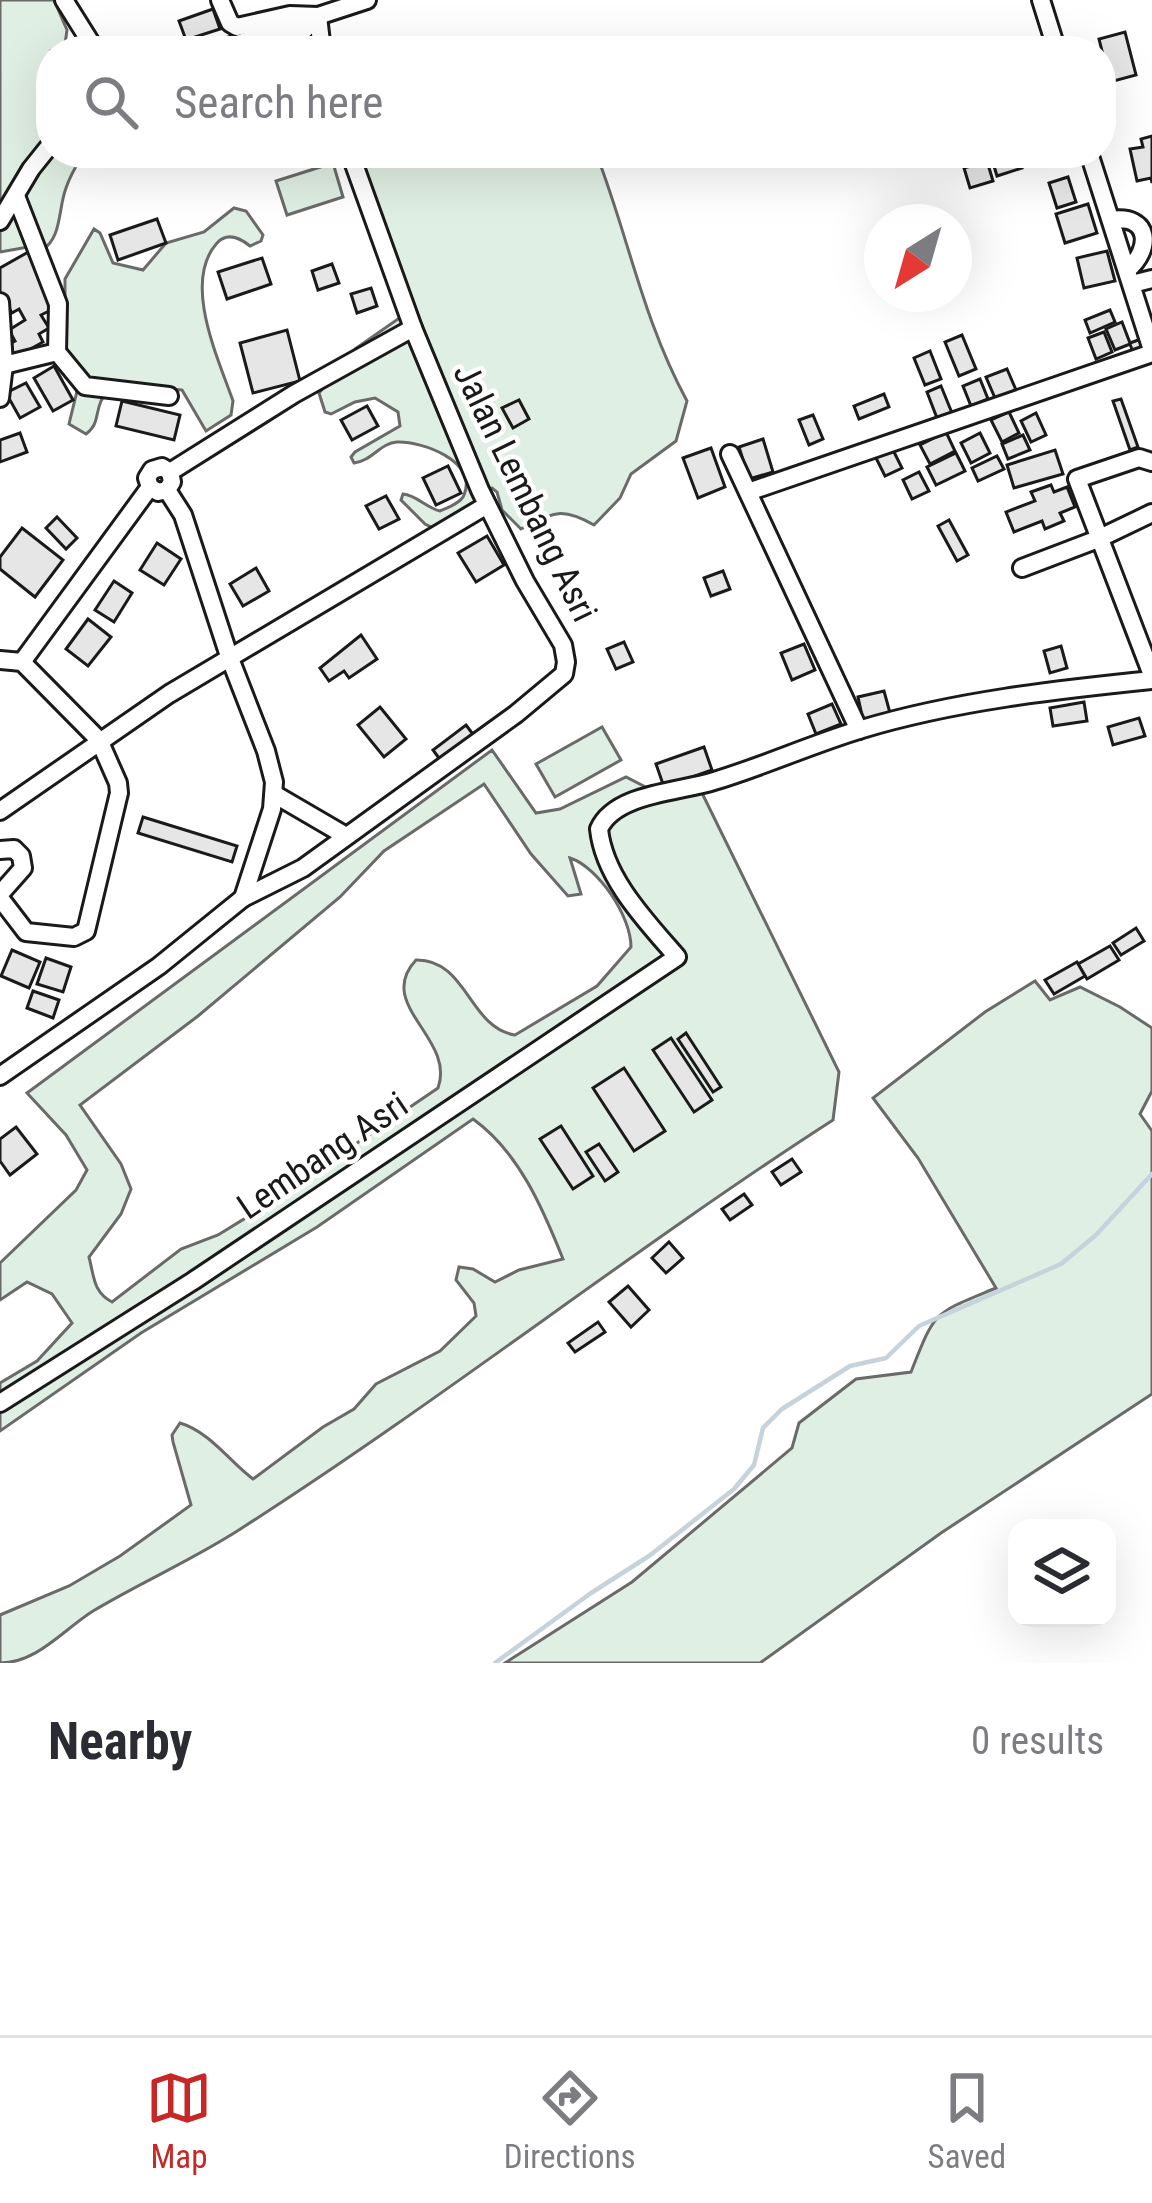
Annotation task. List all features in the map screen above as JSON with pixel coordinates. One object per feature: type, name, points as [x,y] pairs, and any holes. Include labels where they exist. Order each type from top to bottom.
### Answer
[{"type":"street","points":[[64,0],[87,36]]},
{"type":"street","points":[[220,0],[230,23],[237,27],[290,15],[318,16]]},
{"type":"street","points":[[261,36],[367,0]]},
{"type":"street","points":[[1040,0],[1052,36]]},
{"type":"street","points":[[298,36],[318,16]]},
{"type":"street","points":[[318,16],[320,36]]},
{"type":"street","points":[[0,221],[36,163]]},
{"type":"street","name":"Jalan Lembang Asri","points":[[346,836],[564,674],[563,645],[487,505],[413,328],[355,168]]},
{"type":"street","points":[[748,492],[1152,351],[1094,168]]},
{"type":"street","points":[[14,192],[58,304],[57,352],[85,386],[169,396]]},
{"type":"street","points":[[1111,220],[1124,218],[1141,225],[1151,236],[1150,249],[1130,277]]},
{"type":"street","points":[[1130,277],[1152,279]]},
{"type":"street","points":[[0,302],[4,365],[0,398]]},
{"type":"street","points":[[22,662],[162,483],[305,388],[413,328]]},
{"type":"street","points":[[4,365],[57,352]]},
{"type":"street","points":[[730,454],[859,730],[960,706],[1152,678],[1078,477],[1139,458],[1152,462]]},
{"type":"street","points":[[162,483],[183,515],[266,752],[274,794],[243,898]]},
{"type":"street","points":[[0,811],[229,656],[487,505]]},
{"type":"street","points":[[1022,568],[1152,513]]},
{"type":"street","points":[[0,660],[22,662],[99,740],[119,793],[90,926],[74,937],[29,933],[19,927],[0,896],[23,868],[21,856],[14,849],[0,850]]},
{"type":"street","name":"Lembang Asri","points":[[0,1402],[193,1281],[677,957],[609,866],[599,836],[601,823],[615,811],[859,730]]},
{"type":"street","points":[[0,1076],[177,953],[243,898],[302,868],[346,836],[274,794]]},
{"type":"green space","points":[[0,0],[54,0],[67,30],[66,36],[36,36],[36,168],[75,168],[48,245],[42,250],[28,247],[0,252]]},
{"type":"green space","points":[[317,168],[334,168],[343,197],[287,215],[276,181]]},
{"type":"green space","points":[[365,168],[602,168],[647,308],[687,401],[676,441],[631,474],[620,498],[594,525],[573,515],[557,514],[521,529],[502,510],[492,488],[437,530],[401,500],[403,494],[408,495],[440,511],[457,503],[466,483],[456,463],[433,449],[397,442],[354,463],[355,452],[400,426],[398,412],[375,398],[331,414],[325,412],[319,393],[330,379],[343,373],[355,349],[411,310]]},
{"type":"green space","points":[[234,208],[246,211],[263,235],[261,241],[250,246],[234,237],[221,240],[207,259],[203,278],[206,320],[233,401],[231,415],[206,431],[182,390],[126,385],[107,393],[86,434],[69,424],[78,387],[65,372],[65,279],[94,229],[113,263],[143,270],[166,243],[204,232]]},
{"type":"green space","points":[[602,727],[621,760],[555,797],[536,764]]},
{"type":"green space","points":[[492,750],[536,813],[560,809],[626,777],[665,797],[701,791],[839,1072],[833,1120],[245,1526],[93,1611],[38,1652],[0,1663],[0,1615],[69,1586],[191,1505],[172,1435],[180,1423],[210,1440],[253,1479],[354,1409],[376,1384],[440,1351],[476,1316],[474,1303],[456,1280],[459,1267],[495,1282],[519,1270],[563,1259],[516,1165],[473,1119],[317,1227],[141,1333],[0,1431],[0,1383],[37,1361],[72,1323],[52,1294],[27,1282],[0,1300],[0,1263],[76,1190],[87,1170],[66,1135],[27,1093]],"holes":[[[484,784],[531,854],[568,896],[581,894],[570,858],[581,863],[602,882],[619,908],[631,947],[597,986],[515,1035],[487,1020],[447,970],[416,960],[406,976],[404,992],[436,1053],[438,1088],[257,1211],[218,1235],[181,1249],[112,1302],[106,1298],[95,1283],[89,1257],[121,1214],[131,1189],[121,1164],[80,1105],[198,1016],[340,897],[384,851]]]},
{"type":"green space","points":[[1035,981],[1050,1000],[1080,987],[1152,1028],[1152,1091],[1140,1114],[1152,1131],[1152,1394],[941,1533],[760,1663],[505,1663],[632,1582],[792,1448],[799,1423],[856,1379],[911,1372],[939,1316],[996,1288],[918,1158],[873,1098],[985,1012]]},
{"type":"building","points":[[213,9],[220,29],[185,36],[179,21]]},
{"type":"building","points":[[1125,32],[1136,75],[1116,80],[1116,36],[1110,36]]},
{"type":"building","points":[[1152,136],[1152,183],[1151,178],[1137,181],[1130,149],[1143,147],[1141,139]]},
{"type":"building","points":[[964,168],[989,168],[993,181],[970,188]]},
{"type":"building","points":[[995,168],[1022,168],[997,176]]},
{"type":"building","points":[[1068,177],[1076,202],[1057,208],[1049,183]]},
{"type":"building","points":[[1088,204],[1097,233],[1065,243],[1056,214]]},
{"type":"building","points":[[157,219],[166,243],[118,260],[110,235]]},
{"type":"building","points":[[30,251],[55,308],[41,315],[49,328],[39,334],[43,342],[14,358],[7,345],[15,341],[9,330],[25,320],[19,309],[12,313],[0,292],[0,268]]},
{"type":"building","points":[[1107,251],[1115,281],[1084,288],[1077,258]]},
{"type":"building","points":[[262,258],[271,284],[227,299],[218,272]]},
{"type":"building","points":[[332,264],[339,283],[318,290],[312,271]]},
{"type":"building","points":[[371,288],[377,306],[357,313],[351,294]]},
{"type":"building","points":[[1110,310],[1115,322],[1090,333],[1085,320]]},
{"type":"building","points":[[1122,322],[1130,343],[1141,339],[1145,350],[1134,355],[1130,344],[1115,350],[1106,329]]},
{"type":"building","points":[[287,330],[300,381],[253,393],[240,343]]},
{"type":"building","points":[[1104,332],[1112,352],[1096,359],[1088,338]]},
{"type":"building","points":[[962,335],[976,369],[959,376],[945,342]]},
{"type":"building","points":[[930,351],[941,379],[925,385],[914,358]]},
{"type":"building","points":[[54,366],[73,400],[53,411],[34,378]]},
{"type":"building","points":[[1007,369],[1016,390],[995,398],[986,377]]},
{"type":"building","points":[[980,379],[988,399],[971,406],[963,386]]},
{"type":"building","points":[[26,383],[40,407],[20,418],[6,393]]},
{"type":"building","points":[[941,386],[952,413],[937,418],[927,392]]},
{"type":"building","points":[[884,394],[889,407],[859,419],[854,406]]},
{"type":"building","points":[[1121,399],[1138,447],[1130,450],[1113,401]]},
{"type":"building","points":[[519,400],[529,419],[513,428],[502,408]]},
{"type":"building","points":[[122,401],[180,415],[174,440],[116,426]]},
{"type":"building","points":[[367,406],[378,426],[352,440],[341,420]]},
{"type":"building","points":[[1009,412],[1019,433],[1002,442],[991,420]]},
{"type":"building","points":[[1036,413],[1046,435],[1031,442],[1021,421]]},
{"type":"building","points":[[813,415],[823,439],[809,445],[799,420]]},
{"type":"building","points":[[946,432],[955,451],[930,464],[920,445]]},
{"type":"building","points":[[20,433],[27,452],[0,462],[0,440]]},
{"type":"building","points":[[980,433],[990,453],[971,463],[961,443]]},
{"type":"building","points":[[1023,435],[1030,450],[1008,459],[1002,444]]},
{"type":"building","points":[[763,439],[773,472],[749,479],[739,447]]},
{"type":"building","points":[[891,446],[902,468],[885,476],[874,454]]},
{"type":"building","points":[[711,448],[725,487],[698,498],[683,458]]},
{"type":"building","points":[[1055,450],[1063,474],[1014,488],[1007,465]]},
{"type":"building","points":[[956,453],[965,471],[936,485],[927,467]]},
{"type":"building","points":[[997,456],[1004,469],[978,481],[972,468]]},
{"type":"building","points":[[448,466],[461,493],[436,505],[423,478]]},
{"type":"building","points":[[919,472],[929,491],[912,499],[903,480]]},
{"type":"building","points":[[1051,485],[1054,492],[1067,487],[1075,507],[1060,513],[1064,521],[1045,529],[1042,521],[1014,532],[1006,512],[1035,501],[1031,492]]},
{"type":"building","points":[[386,496],[399,519],[379,529],[366,506]]},
{"type":"building","points":[[57,517],[77,538],[66,549],[46,528]]},
{"type":"building","points":[[949,520],[968,555],[957,561],[938,526]]},
{"type":"building","points":[[22,528],[63,560],[35,597],[0,569],[0,557]]},
{"type":"building","points":[[487,536],[504,565],[476,582],[458,553]]},
{"type":"building","points":[[157,543],[181,559],[164,585],[140,570]]},
{"type":"building","points":[[256,568],[269,591],[243,606],[230,584]]},
{"type":"building","points":[[723,571],[730,589],[711,596],[704,578]]},
{"type":"building","points":[[114,581],[132,593],[114,622],[95,610]]},
{"type":"building","points":[[88,619],[111,637],[88,666],[66,649]]},
{"type":"building","points":[[361,635],[377,659],[349,678],[344,671],[329,681],[320,668]]},
{"type":"building","points":[[624,642],[633,662],[616,669],[607,649]]},
{"type":"building","points":[[804,644],[815,670],[792,680],[781,653]]},
{"type":"building","points":[[1061,646],[1067,668],[1050,673],[1044,651]]},
{"type":"building","points":[[884,691],[890,713],[863,720],[858,697]]},
{"type":"building","points":[[1084,702],[1087,721],[1053,726],[1050,708]]},
{"type":"building","points":[[832,704],[841,724],[816,734],[808,714]]},
{"type":"building","points":[[380,707],[406,739],[384,757],[358,725]]},
{"type":"building","points":[[1139,718],[1145,736],[1113,745],[1108,727]]},
{"type":"building","points":[[466,725],[475,737],[441,761],[433,750]]},
{"type":"building","points":[[704,747],[712,770],[664,787],[656,764]]},
{"type":"building","points":[[143,817],[237,846],[232,862],[138,833]]},
{"type":"building","points":[[1136,928],[1144,941],[1121,955],[1113,943]]},
{"type":"building","points":[[1110,946],[1119,960],[1087,979],[1078,964]]},
{"type":"building","points":[[12,950],[40,962],[29,988],[1,976]]},
{"type":"building","points":[[46,958],[71,967],[63,992],[37,984]]},
{"type":"building","points":[[1077,962],[1085,976],[1054,994],[1045,980]]},
{"type":"building","points":[[33,991],[59,1000],[53,1018],[27,1008]]},
{"type":"building","points":[[686,1033],[721,1087],[713,1092],[678,1039]]},
{"type":"building","points":[[671,1038],[712,1100],[694,1112],[653,1050]]},
{"type":"building","points":[[624,1068],[665,1131],[634,1151],[593,1088]]},
{"type":"building","points":[[561,1126],[593,1176],[573,1189],[540,1139]]},
{"type":"building","points":[[16,1127],[37,1154],[10,1175],[0,1161],[0,1139]]},
{"type":"building","points":[[599,1144],[618,1172],[605,1181],[586,1152]]},
{"type":"building","points":[[792,1159],[801,1172],[781,1185],[772,1172]]},
{"type":"building","points":[[744,1194],[752,1205],[730,1220],[722,1209]]},
{"type":"building","points":[[669,1242],[683,1258],[666,1273],[652,1258]]},
{"type":"building","points":[[628,1286],[649,1310],[631,1327],[609,1302]]},
{"type":"building","points":[[598,1322],[605,1332],[575,1352],[568,1343]]},
{"type":"waterway","points":[[495,1663],[649,1556],[734,1489],[754,1465],[763,1428],[782,1409],[850,1366],[886,1358],[919,1326],[1061,1264],[1096,1235],[1152,1174]]}]
